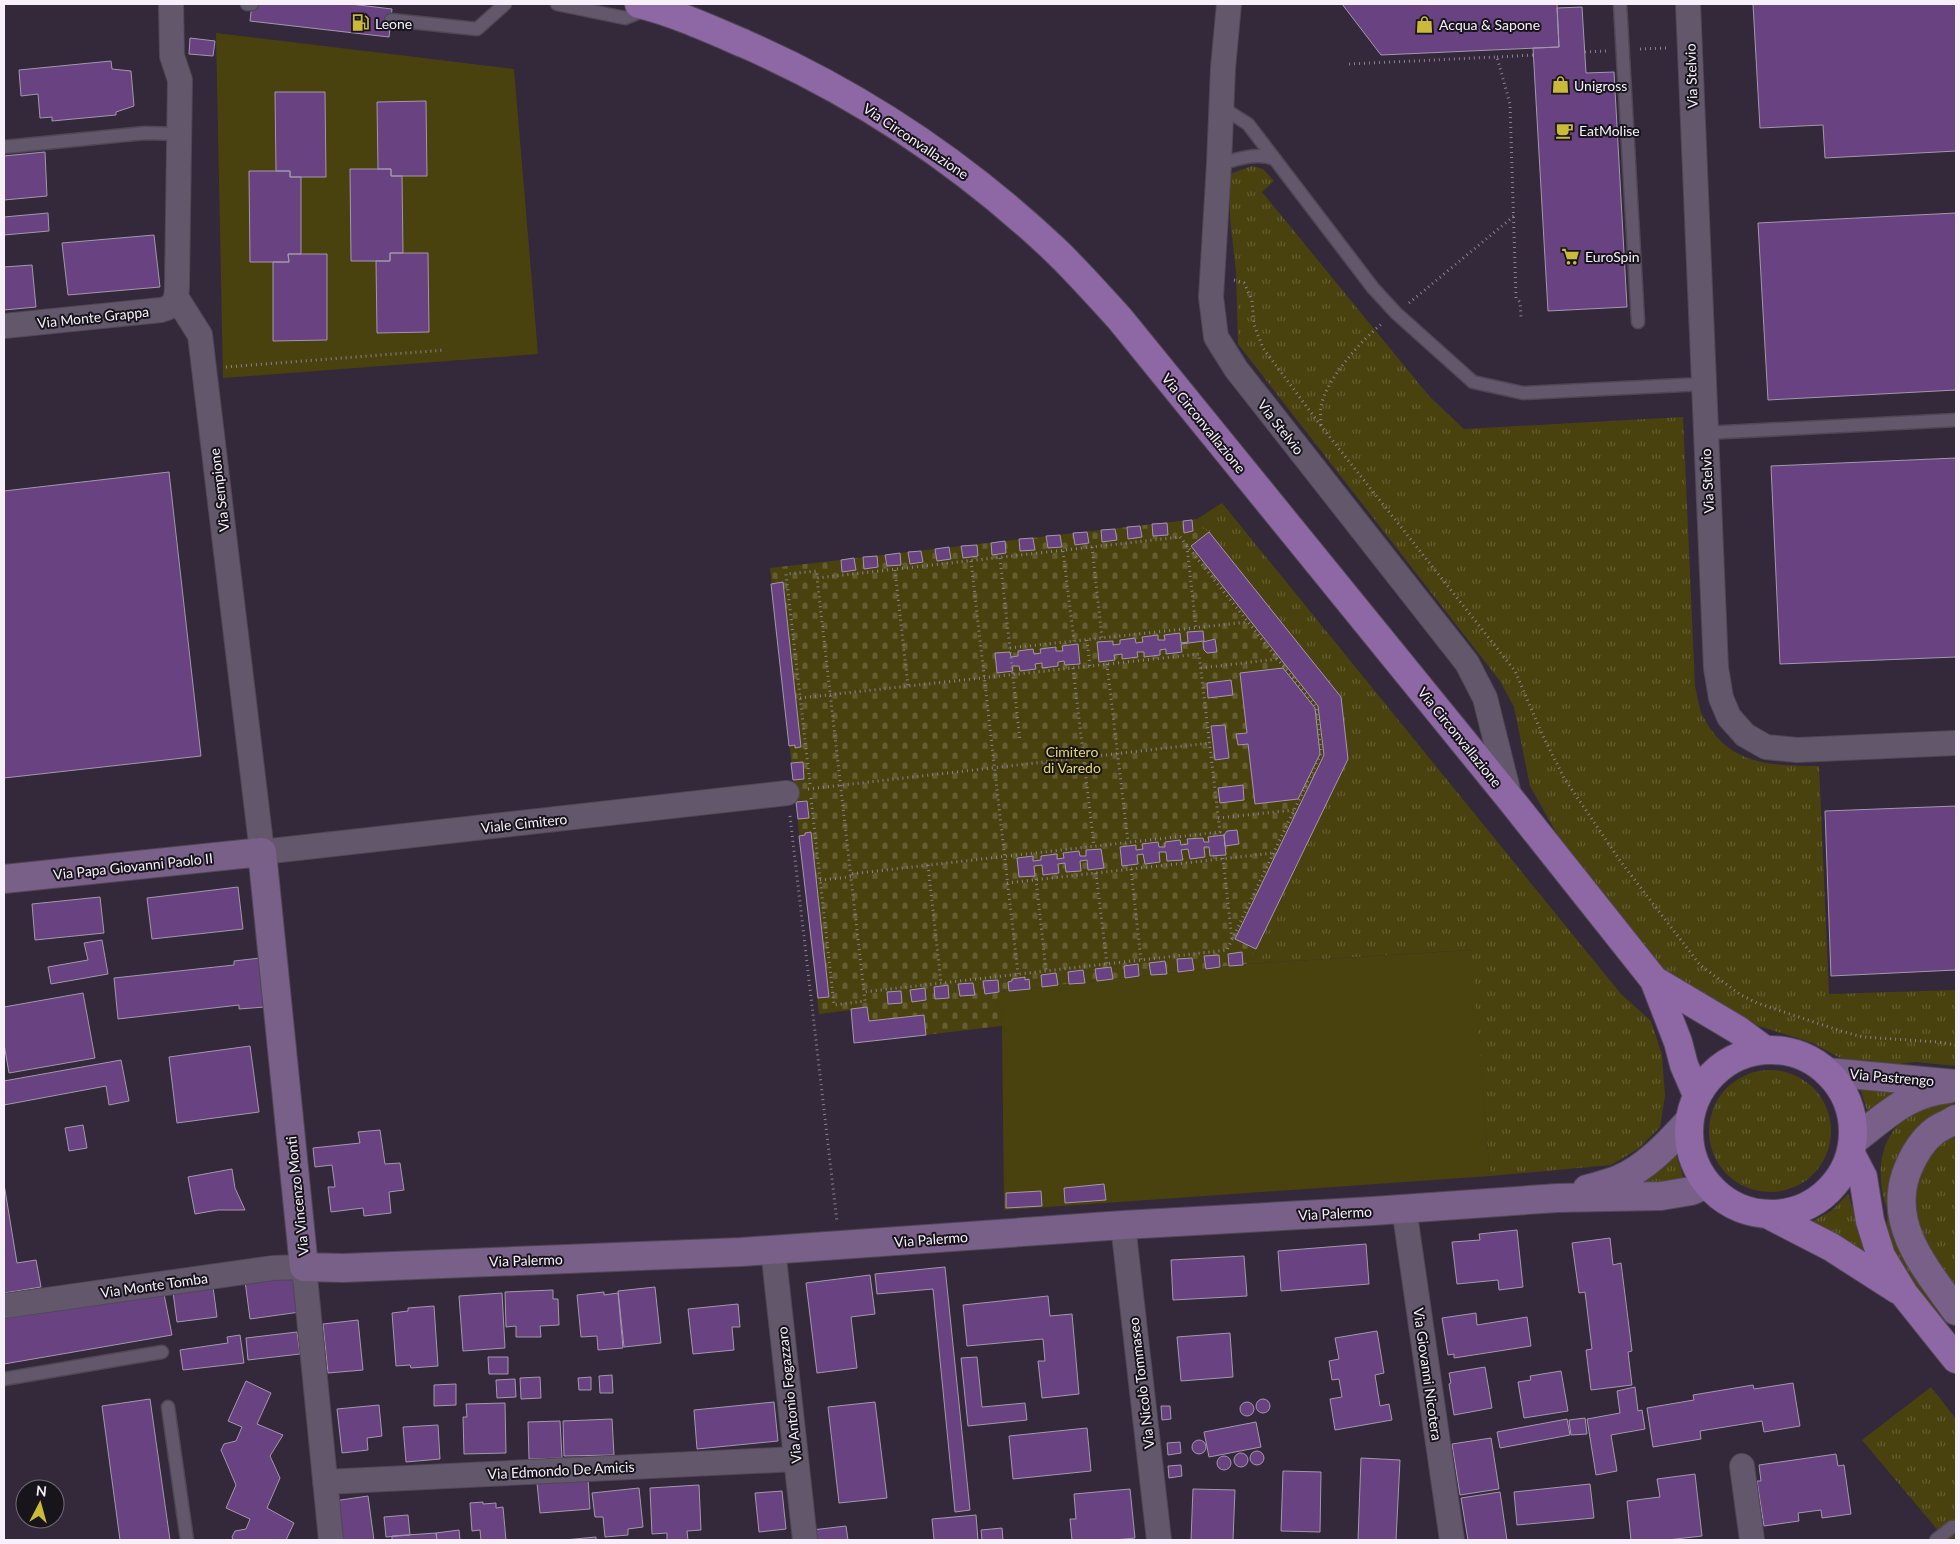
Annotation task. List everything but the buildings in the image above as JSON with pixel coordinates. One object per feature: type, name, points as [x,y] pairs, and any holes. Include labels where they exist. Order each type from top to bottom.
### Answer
[{"type":"main road","name":"Via Circonvallazione","points":[[646,5],[778,59],[844,93],[916,138],[985,188],[1056,251],[1120,319],[1511,800],[1654,980],[1675,1034],[1684,1065],[1697,1095]]},
{"type":"main road","name":"Via Circonvallazione","points":[[1654,980],[1738,1030],[1765,1050]]},
{"type":"main road","points":[[1765,1050],[1787,1051],[1808,1058],[1827,1072],[1839,1086],[1848,1103],[1853,1122],[1852,1147],[1839,1179],[1820,1198],[1795,1211],[1767,1214],[1744,1210],[1724,1200],[1707,1184],[1695,1165],[1689,1143],[1689,1120],[1697,1095],[1714,1072],[1737,1057],[1765,1050]]},
{"type":"main road","points":[[1852,1147],[1863,1177],[1870,1221],[1881,1256],[1904,1294],[1956,1359]]},
{"type":"main road","points":[[1767,1214],[1831,1247],[1904,1294]]},
{"type":"street","points":[[171,4],[172,52],[180,80],[176,297]]},
{"type":"street","name":"Via Stelvio","points":[[1229,4],[1221,107],[1211,297],[1216,337],[1236,369],[1467,663],[1485,698],[1511,800]]},
{"type":"street","name":"Via Stelvio","points":[[1688,4],[1716,668],[1721,698],[1729,717],[1745,735],[1766,747],[1797,750],[1956,743]]},
{"type":"street","name":"Via Monte Grappa","points":[[4,326],[162,310],[171,306],[176,297]]},
{"type":"street","name":"Via Sempione","points":[[176,297],[200,335],[262,852]]},
{"type":"street","name":"Viale Cimitero","points":[[262,852],[787,793]]},
{"type":"street","name":"Via Papa Giovanni Paolo II","points":[[4,879],[262,852]]},
{"type":"street","name":"Via Vincenzo Monti","points":[[262,852],[331,1540]]},
{"type":"street","name":"Via Pastrengo","points":[[1827,1072],[1956,1084]]},
{"type":"street","name":"Via Pastrengo","points":[[1852,1147],[1893,1108],[1916,1096],[1937,1090],[1956,1088]]},
{"type":"street","points":[[1956,1119],[1935,1130],[1912,1157],[1901,1190],[1902,1221],[1919,1260],[1956,1311]]},
{"type":"street","name":"Via Palermo","points":[[1557,1198],[1619,1180],[1648,1161],[1671,1142],[1689,1120]]},
{"type":"street","name":"Via Palermo","points":[[304,1267],[343,1268],[773,1249],[1557,1198],[1661,1196],[1691,1191],[1707,1184]]},
{"type":"street","name":"Via Giovanni Nicotera","points":[[1404,1208],[1452,1540]]},
{"type":"street","name":"Via Nicolò Tommaseo","points":[[1123,1225],[1159,1540]]},
{"type":"street","name":"Via Antonio Fogazzaro","points":[[773,1249],[805,1540]]},
{"type":"street","name":"Via Monte Tomba","points":[[4,1306],[273,1268],[304,1267]]},
{"type":"street","name":"Via Edmondo De Amicis","points":[[326,1482],[796,1459]]},
{"type":"street","points":[[1742,1466],[1752,1540]]},
{"type":"lane","points":[[247,4],[252,4]]},
{"type":"lane","points":[[391,20],[476,29],[505,4]]},
{"type":"lane","points":[[557,4],[625,18],[646,5]]},
{"type":"lane","points":[[1620,4],[1638,322]]},
{"type":"lane","points":[[1221,107],[1248,124],[1373,288],[1396,313],[1473,382],[1523,393],[1703,384]]},
{"type":"lane","points":[[4,147],[145,133],[180,134]]},
{"type":"lane","points":[[1219,164],[1248,156],[1265,156],[1275,159]]},
{"type":"lane","points":[[1705,433],[1956,420]]},
{"type":"lane","points":[[4,1379],[162,1352]]},
{"type":"lane","points":[[168,1408],[187,1540]]},
{"type":"lane","points":[[1936,1540],[1952,1527],[1956,1527]]},
{"type":"path","points":[[1350,64],[1533,55]]},
{"type":"path","points":[[1497,57],[1510,104],[1516,298],[1520,302],[1521,317]]},
{"type":"path","points":[[1321,426],[1321,406],[1325,394],[1339,370],[1364,339],[1514,216]]},
{"type":"path","points":[[1212,277],[1244,283],[1252,300],[1254,325],[1262,348],[1321,426],[1515,671],[1564,778],[1621,862],[1700,965],[1741,995],[1757,1003],[1841,1031],[1863,1037],[1956,1045]]},
{"type":"path","points":[[205,368],[445,350]]},
{"type":"path","points":[[818,578],[1180,537],[1316,707],[1321,754],[1227,950],[864,992]]},
{"type":"path","points":[[1187,546],[1196,628]]},
{"type":"path","points":[[1092,548],[1102,638]]},
{"type":"path","points":[[1063,551],[1074,641]]},
{"type":"path","points":[[1000,558],[1020,741]]},
{"type":"path","points":[[971,561],[1018,974]]},
{"type":"path","points":[[894,570],[908,686]]},
{"type":"path","points":[[817,571],[830,694],[865,1001],[834,1005],[786,574],[817,571]]},
{"type":"path","points":[[1010,648],[1248,622]]},
{"type":"path","points":[[1087,640],[1090,666]]},
{"type":"path","points":[[800,698],[1199,654],[1220,832],[928,865],[820,880]]},
{"type":"path","points":[[1201,668],[1278,659]]},
{"type":"path","points":[[1107,664],[1128,842]]},
{"type":"path","points":[[1074,668],[1094,846]]},
{"type":"path","points":[[839,1245],[787,793],[1210,743]]},
{"type":"path","points":[[1218,818],[1295,810]]},
{"type":"path","points":[[1007,883],[1274,853]]},
{"type":"path","points":[[1223,858],[1232,940]]},
{"type":"path","points":[[928,865],[941,983]]},
{"type":"path","points":[[1131,869],[1141,960]]},
{"type":"path","points":[[1096,873],[1107,964]]},
{"type":"path","points":[[1036,879],[1046,971]]},
{"type":"green space","points":[[216,33],[514,69],[538,354],[223,378]]},
{"type":"green space","points":[[1252,166],[1263,169],[1274,181],[1262,192],[1429,396],[1464,429],[1683,417],[1695,686],[1701,712],[1711,730],[1723,743],[1750,759],[1783,765],[1819,766],[1829,994],[1956,990],[1956,1066],[1915,1062],[1892,1065],[1860,1062],[1838,1057],[1813,1043],[1743,1021],[1665,972],[1570,857],[1530,786],[1514,707],[1500,681],[1238,344],[1236,272],[1230,218],[1230,174]]},
{"type":"green space","points":[[1222,503],[1621,994],[1651,1021],[1662,1055],[1665,1096],[1660,1127],[1638,1149],[1611,1165],[1490,1176],[1470,950],[1247,964],[1255,948],[1341,697],[1197,519]]},
{"type":"green space","name":"Cimitero di Varedo","points":[[1197,519],[1341,697],[1348,759],[1247,964],[999,992],[1002,1026],[854,1043],[851,1010],[819,1014],[770,568]]},
{"type":"green space","points":[[1471,950],[1490,1176],[1004,1210],[1002,1026],[998,992],[1247,964]]},
{"type":"green space","points":[[1770,1070],[1793,1075],[1813,1088],[1826,1108],[1831,1131],[1826,1154],[1813,1174],[1793,1187],[1770,1192],[1747,1187],[1727,1174],[1714,1154],[1709,1131],[1714,1108],[1727,1088],[1747,1075]]},
{"type":"green space","points":[[1902,1087],[1869,1117],[1860,1088]]},
{"type":"green space","points":[[1956,1096],[1956,1109],[1899,1167],[1951,1318],[1943,1323],[1911,1280],[1892,1245],[1887,1229],[1887,1210],[1882,1191],[1881,1169],[1887,1141],[1892,1132],[1907,1116],[1908,1105]]},
{"type":"green space","points":[[1956,1131],[1956,1296],[1922,1244],[1912,1213],[1914,1183],[1924,1155]]},
{"type":"green space","points":[[1675,1151],[1686,1185],[1638,1183]]},
{"type":"green space","points":[[1848,1194],[1867,1250],[1862,1253],[1811,1222],[1831,1211]]},
{"type":"green space","points":[[1931,1387],[1956,1419],[1956,1540],[1946,1540],[1862,1440]]},
{"type":"place","name":"Leone","points":[[361,23]]},
{"type":"place","name":"Acqua & Sapone","points":[[1425,24]]},
{"type":"place","name":"Unigross","points":[[1560,85]]},
{"type":"place","name":"EatMolise","points":[[1565,130]]},
{"type":"place","name":"EuroSpin","points":[[1571,256]]}]
